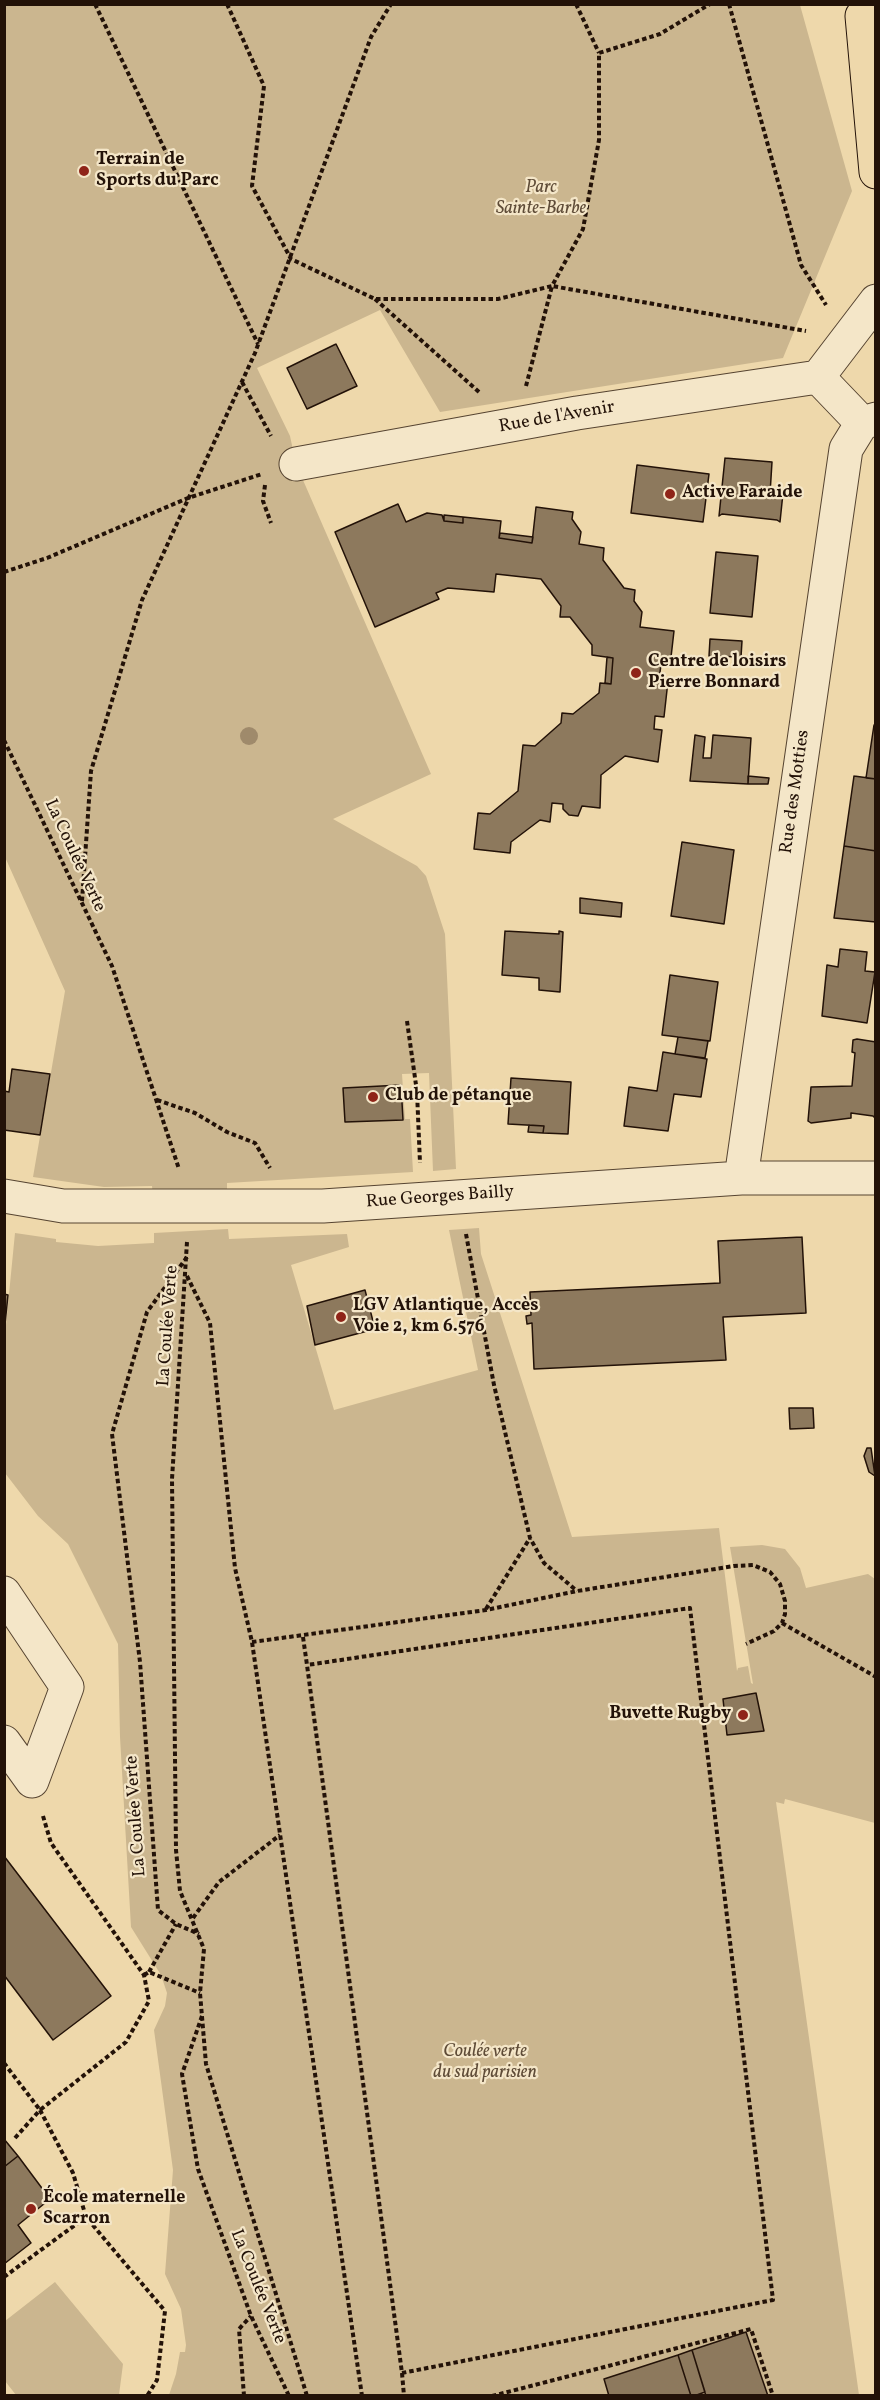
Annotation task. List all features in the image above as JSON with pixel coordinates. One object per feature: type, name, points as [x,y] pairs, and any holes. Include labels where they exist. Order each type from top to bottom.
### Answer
[{"type":"main road","points":[[860,10],[876,51]]},
{"type":"main road","points":[[860,10],[876,172]]},
{"type":"street","points":[[869,421],[818,377],[876,301]]},
{"type":"street","name":"Rue de l'Avenir","points":[[296,464],[516,424],[818,377]]},
{"type":"street","name":"Rue des Motties","points":[[741,1178],[846,449],[869,421]]},
{"type":"street","name":"Rue Georges Bailly","points":[[4,1196],[63,1206],[278,1206],[459,1197],[741,1178],[876,1178]]},
{"type":"street","points":[[4,1593],[66,1687],[32,1781]]},
{"type":"street","points":[[4,1742],[32,1781]]},
{"type":"path","points":[[95,4],[259,345]]},
{"type":"path","points":[[227,4],[264,86],[252,186],[291,259],[375,299],[516,424],[552,286],[583,228],[599,140],[599,53],[576,4]]},
{"type":"path","points":[[82,902],[91,771],[142,600],[259,345],[266,318],[291,259],[371,37],[392,4]]},
{"type":"path","points":[[599,53],[660,34],[710,4]]},
{"type":"path","points":[[729,4],[801,265],[846,338]]},
{"type":"path","points":[[375,299],[498,299],[552,286],[846,338]]},
{"type":"path","points":[[4,572],[47,558],[188,498],[296,464]]},
{"type":"path","name":"La Coulée Verte","points":[[4,740],[111,966],[180,1173]]},
{"type":"path","points":[[406,1021],[417,1092],[422,1199]]},
{"type":"path","points":[[156,1100],[195,1113],[227,1132],[255,1143],[274,1174],[278,1206]]},
{"type":"path","points":[[459,1197],[494,1385],[530,1538],[544,1563],[577,1591]]},
{"type":"path","name":"La Coulée Verte","points":[[200,1934],[176,1924],[158,1910],[140,1662],[112,1434],[147,1312],[188,1257],[172,1479],[176,1850],[180,1891],[200,1934],[204,1949],[200,1993],[206,2064],[307,2396]]},
{"type":"path","points":[[186,1275],[210,1323],[235,1568],[252,1642],[362,2396]]},
{"type":"path","points":[[486,1610],[530,1538]]},
{"type":"path","points":[[252,1642],[303,1637],[486,1610],[577,1591],[753,1565],[770,1572],[780,1584],[785,1600],[782,1623],[761,1639],[746,1644]]},
{"type":"path","points":[[307,1665],[690,1608],[773,2300],[402,2373]]},
{"type":"path","points":[[782,1623],[876,1677]]},
{"type":"path","points":[[303,1637],[404,2396]]},
{"type":"path","points":[[15,2138],[40,2110],[126,2042],[149,2001],[144,1975],[51,1843],[32,1781]]},
{"type":"path","points":[[193,1919],[219,1882],[280,1835]]},
{"type":"path","points":[[144,1975],[149,1972],[176,1924]]},
{"type":"path","points":[[149,1972],[200,1993]]},
{"type":"path","name":"La Coulée Verte","points":[[203,2013],[182,2074],[198,2169],[251,2316],[289,2396]]},
{"type":"path","points":[[4,2063],[40,2110],[73,2173],[86,2217],[165,2311],[157,2380],[147,2396]]},
{"type":"path","points":[[4,2277],[86,2217]]},
{"type":"path","points":[[244,2396],[239,2329],[251,2316]]},
{"type":"path","points":[[492,2396],[751,2329],[773,2396]]},
{"type":"green space","name":"Parc Sainte-Barbe","points":[[4,5],[800,5],[852,191],[783,358],[440,412],[380,310],[257,368],[290,436],[296,464],[431,774],[333,819],[417,866],[426,876],[445,934],[456,1169],[433,1171],[429,1073],[402,1074],[405,1119],[410,1119],[413,1172],[227,1183],[227,1193],[153,1197],[152,1186],[104,1187],[33,1177],[65,991],[5,857]]},
{"type":"green space","name":"Coulée verte du sud parisien","points":[[479,1228],[481,1254],[572,1537],[719,1528],[737,1671],[738,1668],[748,1666],[753,1684],[730,1547],[762,1545],[785,1549],[800,1568],[806,1588],[868,1574],[875,1579],[875,1823],[785,1799],[784,1804],[776,1802],[859,2395],[169,2395],[180,2352],[185,2352],[186,2345],[181,2309],[165,2274],[173,2170],[154,2030],[165,2006],[167,1993],[161,1975],[131,1927],[120,1737],[118,1644],[68,1544],[38,1516],[5,1473],[4,1345],[15,1233],[56,1239],[56,1242],[98,1246],[154,1243],[154,1233],[228,1229],[229,1239],[347,1234],[349,1247],[291,1265],[334,1410],[478,1370],[449,1230]]},
{"type":"green space","points":[[55,2282],[123,2364],[119,2395],[16,2395],[5,2381],[5,2321]]},
{"type":"building","points":[[336,344],[357,386],[307,409],[287,368]]},
{"type":"building","points":[[725,458],[772,462],[770,494],[783,493],[780,522],[722,514],[719,516]]},
{"type":"building","name":"Active Faraide","points":[[637,465],[709,474],[703,522],[631,513]]},
{"type":"building","name":"Centre de loisirs Pierre Bonnard","points":[[398,504],[406,522],[427,513],[442,515],[444,521],[463,523],[463,517],[501,521],[499,538],[532,543],[536,507],[573,512],[572,519],[581,532],[579,544],[604,548],[603,560],[624,588],[635,590],[634,601],[642,612],[640,627],[674,631],[670,666],[661,665],[659,679],[668,681],[664,717],[655,716],[654,729],[662,730],[658,762],[625,756],[601,775],[600,808],[582,806],[578,816],[569,815],[563,809],[563,804],[552,803],[550,822],[540,820],[511,842],[510,853],[474,849],[478,813],[490,814],[518,791],[523,745],[535,746],[561,723],[562,713],[573,714],[599,693],[600,683],[611,684],[613,658],[592,655],[592,645],[570,617],[560,617],[561,606],[541,579],[496,574],[494,592],[448,588],[436,593],[439,599],[375,627],[335,532]]},
{"type":"building","points":[[444,515],[463,517],[463,523],[444,521]]},
{"type":"building","points":[[500,533],[533,537],[532,543],[499,538]]},
{"type":"building","points":[[716,552],[758,556],[752,617],[710,613]]},
{"type":"building","points":[[710,639],[742,641],[741,657],[709,656]]},
{"type":"building","points":[[607,657],[613,658],[611,684],[605,683]]},
{"type":"building","points":[[874,725],[876,725],[876,779],[866,778]]},
{"type":"building","points":[[695,735],[705,737],[703,758],[711,758],[713,735],[751,738],[748,784],[690,781]]},
{"type":"building","points":[[748,776],[769,778],[768,784],[748,784]]},
{"type":"building","points":[[854,776],[876,779],[876,851],[844,846]]},
{"type":"building","points":[[682,842],[734,850],[724,924],[671,916]]},
{"type":"building","points":[[844,846],[876,851],[876,922],[834,918]]},
{"type":"building","points":[[580,898],[622,903],[621,917],[580,913]]},
{"type":"building","points":[[505,931],[559,934],[559,931],[563,932],[560,992],[539,990],[539,978],[502,975]]},
{"type":"building","points":[[840,949],[867,952],[865,971],[875,972],[867,1023],[822,1016],[827,965],[838,967]]},
{"type":"building","points":[[670,975],[718,982],[710,1041],[662,1035]]},
{"type":"building","points":[[678,1037],[708,1041],[705,1058],[675,1054]]},
{"type":"building","points":[[853,1040],[876,1042],[876,1119],[873,1116],[851,1113],[851,1118],[811,1123],[808,1121],[811,1087],[852,1086],[855,1053],[852,1052]]},
{"type":"building","points":[[663,1052],[707,1059],[701,1097],[674,1094],[668,1131],[624,1126],[629,1087],[657,1091]]},
{"type":"building","points":[[12,1069],[50,1074],[40,1135],[4,1130],[4,1091],[9,1092]]},
{"type":"building","points":[[511,1078],[571,1082],[568,1134],[543,1133],[544,1126],[508,1124]]},
{"type":"building","name":"Club de pétanque","points":[[401,1085],[403,1120],[345,1122],[343,1088]]},
{"type":"building","points":[[529,1125],[544,1126],[543,1133],[528,1132]]},
{"type":"building","points":[[802,1237],[806,1313],[723,1317],[726,1360],[534,1369],[532,1323],[527,1324],[526,1316],[531,1315],[530,1292],[720,1283],[718,1241]]},
{"type":"building","name":"LGV Atlantique, Accès Voie 2, km 6.576","points":[[365,1290],[375,1329],[315,1345],[307,1306]]},
{"type":"building","points":[[4,1294],[8,1295],[4,1334]]},
{"type":"building","points":[[789,1408],[813,1408],[814,1428],[790,1429]]},
{"type":"building","points":[[867,1448],[871,1448],[875,1476],[869,1472],[864,1456]]},
{"type":"building","name":"Buvette Rugby","points":[[756,1693],[764,1731],[727,1735],[723,1699]]},
{"type":"building","points":[[4,1856],[111,1996],[53,2040],[4,1975]]},
{"type":"building","points":[[4,2139],[18,2156],[4,2167]]},
{"type":"building","name":"École maternelle Scarron","points":[[18,2156],[50,2199],[18,2225],[31,2243],[4,2264],[4,2167]]},
{"type":"building","points":[[746,2332],[768,2396],[706,2396],[692,2350]]},
{"type":"building","points":[[692,2350],[705,2392],[694,2396],[691,2396],[678,2355]]},
{"type":"building","points":[[678,2355],[691,2396],[609,2396],[604,2379]]},
{"type":"place","name":"Terrain de Sports du Parc","points":[[84,171]]},
{"type":"place","name":"Active Faraide","points":[[670,494]]},
{"type":"place","name":"Centre de loisirs Pierre Bonnard","points":[[636,673]]},
{"type":"place","name":"Club de pétanque","points":[[373,1097]]},
{"type":"place","name":"LGV Atlantique, Accès Voie 2, km 6.576","points":[[341,1317]]},
{"type":"place","name":"Buvette Rugby","points":[[743,1715]]},
{"type":"place","name":"École maternelle Scarron","points":[[31,2209]]}]
